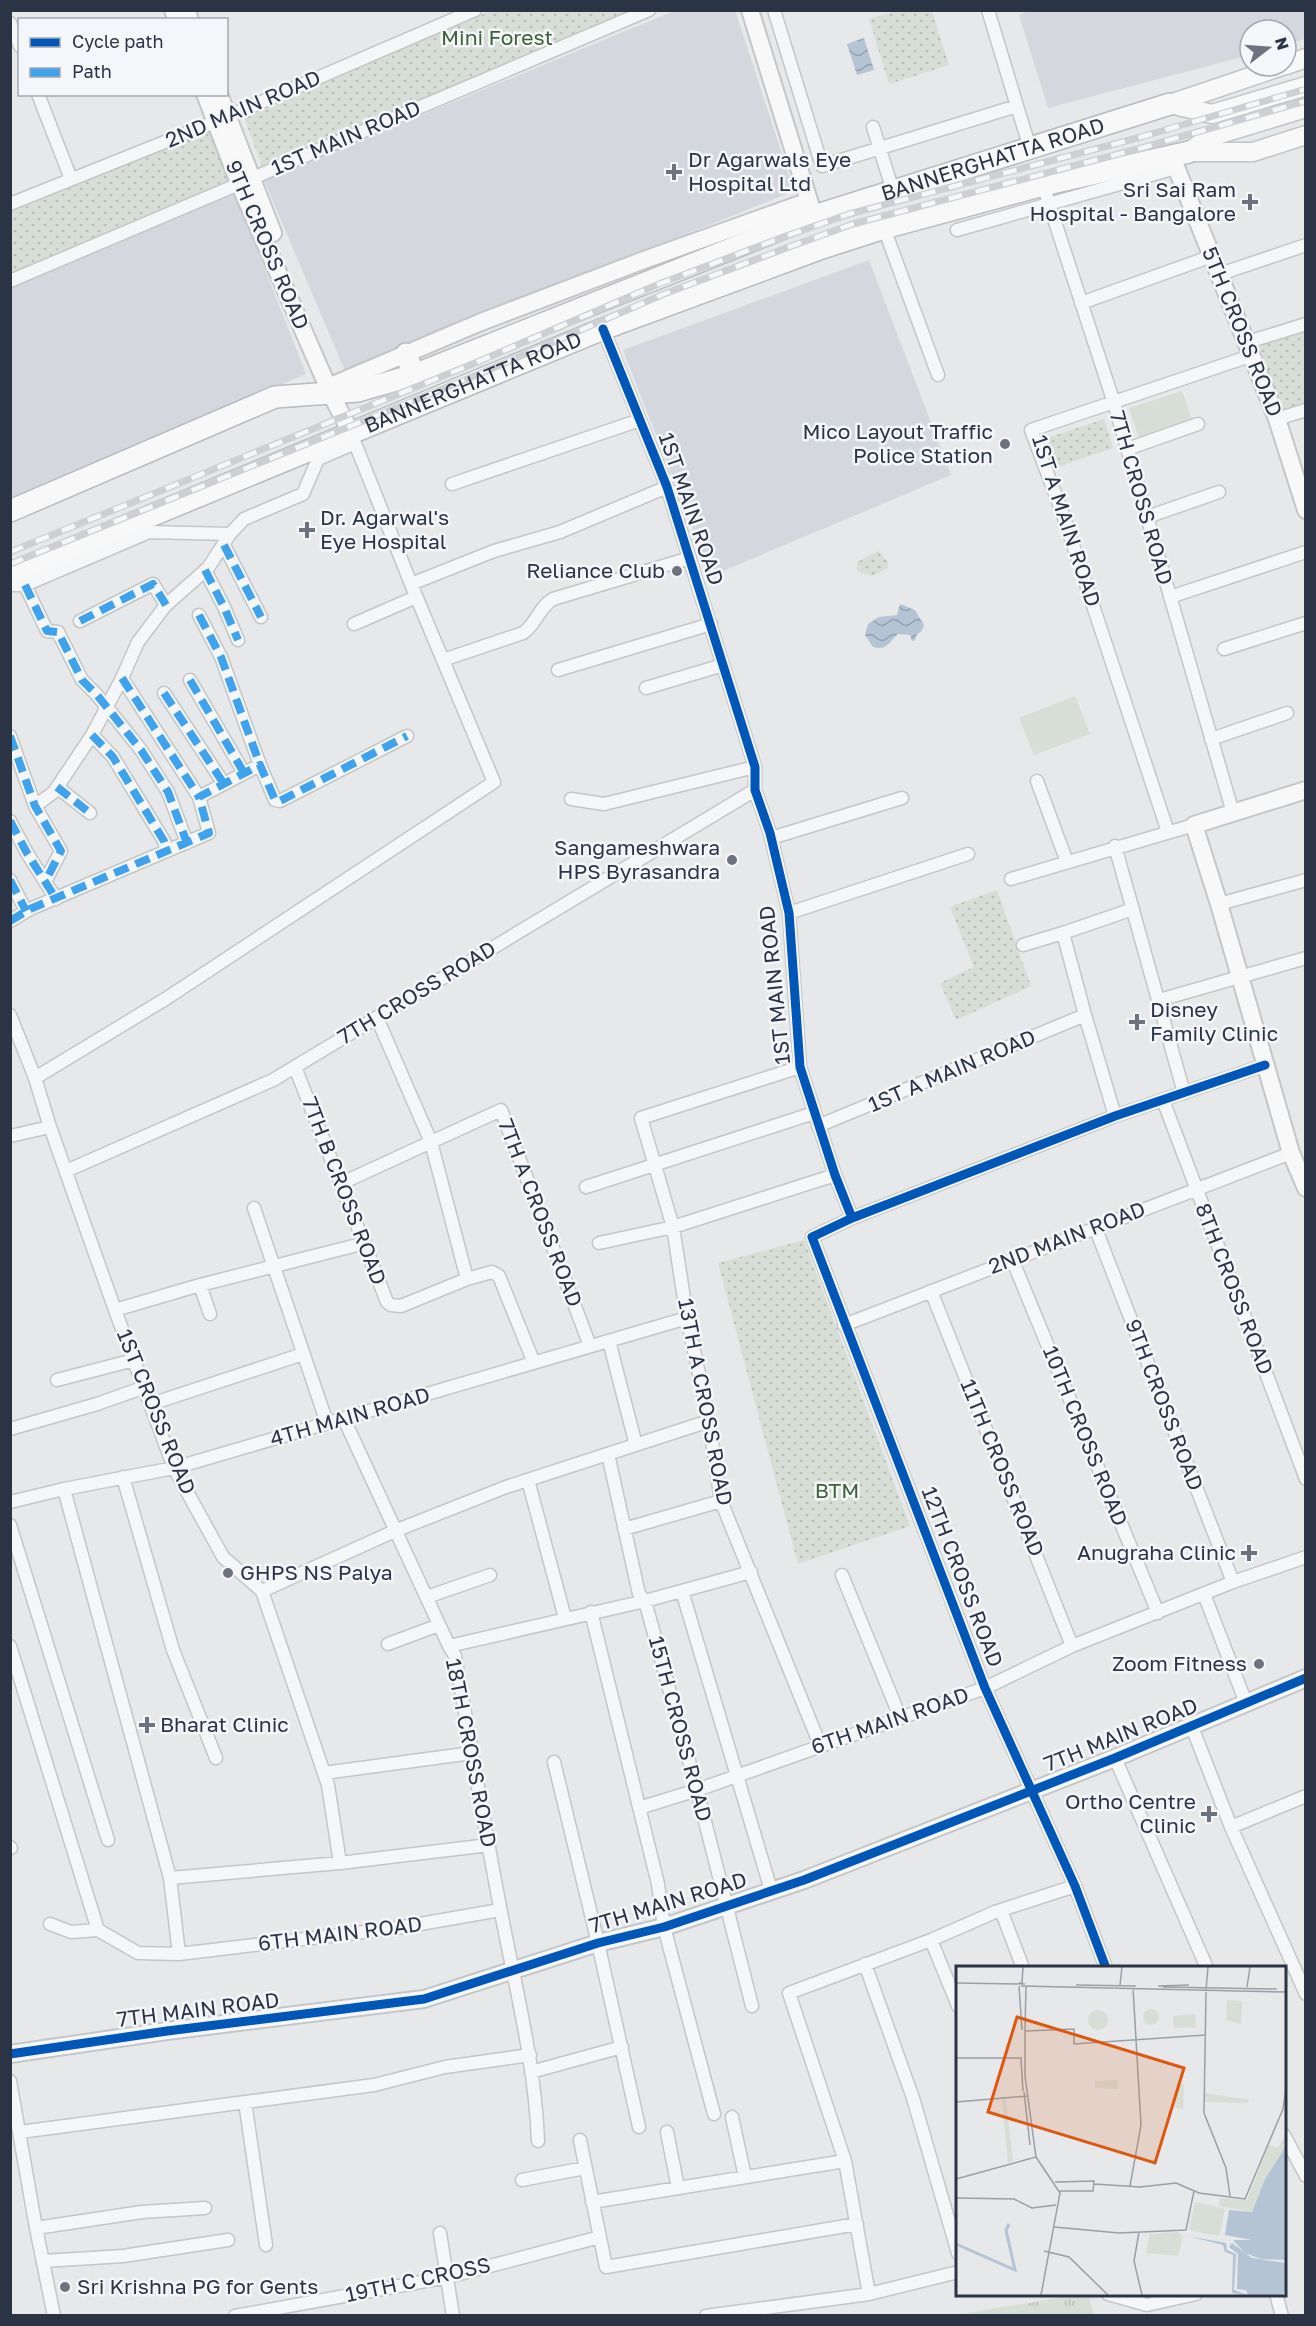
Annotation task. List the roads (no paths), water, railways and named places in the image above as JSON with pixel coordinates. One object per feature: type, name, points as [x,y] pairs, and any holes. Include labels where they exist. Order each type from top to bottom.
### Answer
[{"type":"highway","name":"BANNERGHATTA ROAD","points":[[10,511],[275,397],[336,390],[358,391],[414,375],[811,209],[893,191],[1170,104]]},
{"type":"highway","name":"BANNERGHATTA ROAD","points":[[18,580],[603,329],[810,252],[884,228],[1045,194],[1179,159]]},
{"type":"highway","points":[[406,354],[414,375]]},
{"type":"main road","points":[[1170,104],[1246,78]]},
{"type":"main road","points":[[1170,104],[1212,114],[1305,86]]},
{"type":"main road","points":[[1179,159],[1207,138],[1305,108]]},
{"type":"main road","points":[[1179,159],[1253,152],[1305,135]]},
{"type":"street","name":"2ND MAIN ROAD","points":[[10,204],[221,119],[475,10]]},
{"type":"street","name":"1ST MAIN ROAD","points":[[10,281],[649,10]]},
{"type":"street","points":[[336,390],[406,354],[481,322],[633,264],[811,209],[750,10]]},
{"type":"street","points":[[774,10],[822,166],[1017,106]]},
{"type":"street","points":[[988,10],[1030,148]]},
{"type":"street","points":[[10,23],[18,41]]},
{"type":"street","points":[[39,96],[70,179]]},
{"type":"street","name":"9TH CROSS ROAD","points":[[206,96],[221,119],[336,390],[353,438]]},
{"type":"street","name":"9TH CROSS ROAD","points":[[219,96],[221,119]]},
{"type":"street","points":[[873,127],[893,191]]},
{"type":"street","name":"5TH CROSS ROAD","points":[[1179,159],[1212,256],[1277,419],[1305,510]]},
{"type":"street","points":[[957,230],[1045,194]]},
{"type":"street","name":"7TH CROSS ROAD","points":[[1045,194],[1114,403],[1233,813]]},
{"type":"street","points":[[884,228],[938,375]]},
{"type":"street","points":[[1220,274],[1305,246]]},
{"type":"street","points":[[1081,303],[1212,256]]},
{"type":"street","name":"1ST A MAIN ROAD","points":[[1168,832],[1066,523],[1031,430],[1114,403],[1250,349],[1305,324]]},
{"type":"street","name":"1ST MAIN ROAD","points":[[603,329],[667,487],[755,768],[755,790],[771,838],[789,913],[800,1067],[818,1126],[852,1218]]},
{"type":"street","points":[[1277,419],[1305,410]]},
{"type":"street","points":[[452,484],[640,420]]},
{"type":"street","points":[[1127,449],[1198,424]]},
{"type":"street","points":[[34,806],[54,792],[92,735],[138,642],[166,605],[205,570],[244,519],[303,494],[318,459],[353,438],[416,597],[494,782],[167,998],[35,1078]]},
{"type":"street","points":[[411,584],[494,551],[560,532],[667,487]]},
{"type":"street","points":[[1147,517],[1219,492]]},
{"type":"street","points":[[10,585],[18,580],[149,532],[227,539]]},
{"type":"street","points":[[227,539],[261,617]]},
{"type":"street","points":[[1170,597],[1305,552]]},
{"type":"street","points":[[443,660],[523,633],[529,629],[543,606],[553,599],[690,558]]},
{"type":"street","points":[[205,570],[238,640]]},
{"type":"street","points":[[18,580],[47,631],[58,632],[82,680],[97,695],[105,708],[141,750],[168,792],[187,843]]},
{"type":"street","points":[[80,621],[153,584],[166,605]]},
{"type":"street","points":[[354,624],[416,597]]},
{"type":"street","points":[[199,615],[220,657],[275,800],[280,801],[407,736]]},
{"type":"street","points":[[1224,649],[1305,622]]},
{"type":"street","points":[[558,670],[711,624]]},
{"type":"street","points":[[646,688],[723,665]]},
{"type":"street","points":[[10,921],[26,911],[209,833],[199,797],[122,678]]},
{"type":"street","points":[[190,680],[244,773]]},
{"type":"street","points":[[164,693],[224,784]]},
{"type":"street","points":[[1211,740],[1287,713]]},
{"type":"street","points":[[92,735],[113,757],[164,841],[167,851]]},
{"type":"street","points":[[10,736],[34,806],[61,851],[46,880]]},
{"type":"street","points":[[199,797],[260,765]]},
{"type":"street","points":[[572,799],[604,804],[755,768]]},
{"type":"street","points":[[1037,781],[1067,862]]},
{"type":"street","points":[[57,787],[90,813]]},
{"type":"street","name":"7TH CROSS ROAD","points":[[66,1171],[273,1080],[755,790]]},
{"type":"street","points":[[1011,879],[1305,790]]},
{"type":"street","points":[[771,838],[902,798]]},
{"type":"street","points":[[10,820],[27,853],[56,899]]},
{"type":"street","points":[[1194,825],[1291,1154],[1305,1188]]},
{"type":"street","points":[[1115,846],[1184,1093]]},
{"type":"street","points":[[789,913],[968,854]]},
{"type":"street","points":[[10,880],[26,911]]},
{"type":"street","points":[[1219,904],[1305,880]]},
{"type":"street","points":[[1023,945],[1133,909]]},
{"type":"street","points":[[1063,933],[1115,1116]]},
{"type":"street","points":[[1159,1000],[1305,958]]},
{"type":"street","name":"1ST CROSS ROAD","points":[[10,1015],[35,1078],[115,1310],[174,1468],[223,1557],[262,1591]]},
{"type":"street","name":"1ST A MAIN ROAD","points":[[818,1126],[1085,1015]]},
{"type":"street","points":[[377,1018],[431,1142],[467,1279],[492,1272],[499,1276],[534,1363]]},
{"type":"street","points":[[852,1218],[1115,1116],[1265,1065]]},
{"type":"street","name":"7TH B CROSS ROAD","points":[[295,1067],[387,1302],[401,1306],[467,1279]]},
{"type":"street","name":"13TH A CROSS ROAD","points":[[800,1067],[641,1118],[673,1227],[687,1318],[709,1421],[721,1502],[820,1745]]},
{"type":"street","name":"8TH CROSS ROAD","points":[[1163,1100],[1305,1479]]},
{"type":"street","name":"7TH A CROSS ROAD","points":[[431,1142],[501,1110],[590,1346]]},
{"type":"street","points":[[586,1186],[814,1113]]},
{"type":"street","points":[[10,1137],[50,1127]]},
{"type":"street","points":[[342,1183],[431,1142]]},
{"type":"street","name":"2ND MAIN ROAD","points":[[844,1325],[1095,1227],[1291,1154]]},
{"type":"street","points":[[599,1243],[673,1227],[835,1175]]},
{"type":"street","points":[[254,1208],[327,1423]]},
{"type":"street","name":"12TH CROSS ROAD","points":[[852,1218],[812,1237],[985,1688],[1075,1886],[1105,1966]]},
{"type":"street","name":"9TH CROSS ROAD","points":[[1095,1227],[1233,1582]]},
{"type":"street","points":[[115,1310],[200,1285],[365,1243]]},
{"type":"street","name":"10TH CROSS ROAD","points":[[1012,1259],[1158,1613]]},
{"type":"street","points":[[200,1285],[210,1314]]},
{"type":"street","name":"11TH CROSS ROAD","points":[[932,1291],[1072,1646]]},
{"type":"street","name":"4TH MAIN ROAD","points":[[10,1502],[174,1468],[687,1318]]},
{"type":"street","points":[[609,1341],[636,1445]]},
{"type":"street","points":[[151,1404],[303,1354]]},
{"type":"street","points":[[57,1380],[134,1360]]},
{"type":"street","points":[[10,1429],[97,1404],[145,1387]]},
{"type":"street","name":"18TH CROSS ROAD","points":[[344,1419],[371,1481],[397,1530],[455,1656],[500,1910],[530,2055],[537,2106],[538,2141]]},
{"type":"street","points":[[339,1863],[328,1785],[262,1591],[397,1530],[528,1480],[709,1421]]},
{"type":"street","name":"15TH CROSS ROAD","points":[[608,1454],[639,1594],[645,1601],[697,1790],[752,2006]]},
{"type":"street","points":[[123,1477],[173,1650],[216,1758]]},
{"type":"street","points":[[528,1480],[565,1618]]},
{"type":"street","points":[[64,1489],[170,1878],[179,1953]]},
{"type":"street","points":[[624,1529],[721,1502]]},
{"type":"street","points":[[10,1525],[108,1840]]},
{"type":"street","name":"6TH MAIN ROAD","points":[[639,1808],[697,1790],[985,1688],[1072,1646],[1233,1582],[1305,1557]]},
{"type":"street","points":[[449,1646],[645,1601],[751,1572]]},
{"type":"street","points":[[427,1597],[490,1575]]},
{"type":"street","points":[[842,1575],[900,1717]]},
{"type":"street","points":[[682,1591],[771,1890]]},
{"type":"street","points":[[1204,1594],[1246,1704]]},
{"type":"street","points":[[591,1612],[658,1884],[664,1927],[714,2114]]},
{"type":"street","points":[[388,1644],[439,1625]]},
{"type":"street","points":[[10,1646],[98,1930],[71,1932],[50,1924]]},
{"type":"street","name":"7TH MAIN ROAD","points":[[10,2054],[167,2031],[424,1999],[598,1942],[664,1927],[804,1880],[1115,1758],[1305,1678]]},
{"type":"street","points":[[1192,1726],[1232,1827],[1305,1994]]},
{"type":"street","points":[[324,1773],[472,1753]]},
{"type":"street","points":[[1115,1758],[1206,1966]]},
{"type":"street","points":[[554,1762],[598,1942],[639,2127]]},
{"type":"street","points":[[1232,1827],[1305,1796]]},
{"type":"street","points":[[170,1878],[339,1863],[489,1845]]},
{"type":"street","points":[[869,2294],[845,2161],[789,1993],[931,1940],[1001,1910],[1075,1886]]},
{"type":"street","name":"6TH MAIN ROAD","points":[[98,1930],[138,1953],[179,1953],[397,1928],[500,1910]]},
{"type":"street","points":[[1001,1910],[1022,1966]]},
{"type":"street","points":[[931,1940],[956,2003]]},
{"type":"street","points":[[865,1964],[913,2098],[956,2249]]},
{"type":"street","points":[[531,2072],[622,2047]]},
{"type":"street","points":[[20,2132],[374,2085],[445,2067],[530,2055]]},
{"type":"street","points":[[10,2081],[54,2316]]},
{"type":"street","points":[[245,2102],[266,2245]]},
{"type":"street","points":[[732,2117],[745,2177]]},
{"type":"street","points":[[667,2132],[678,2188]]},
{"type":"street","points":[[1286,2139],[1305,2176]]},
{"type":"street","points":[[580,2140],[606,2267],[857,2224]]},
{"type":"street","points":[[592,2202],[845,2161]]},
{"type":"street","points":[[522,2181],[585,2168]]},
{"type":"street","points":[[36,2228],[142,2212],[205,2208]]},
{"type":"street","points":[[440,2233],[453,2316]]},
{"type":"street","name":"19TH C CROSS","points":[[235,2316],[448,2277],[600,2237]]},
{"type":"street","points":[[44,2261],[123,2256],[228,2240]]},
{"type":"street","points":[[706,2316],[869,2294],[956,2272]]},
{"type":"street","points":[[1111,2296],[1149,2310],[1193,2296]]},
{"type":"street","points":[[1276,2296],[1282,2316]]},
{"type":"water","points":[[864,38],[874,70],[857,75],[847,44]]},
{"type":"water","points":[[900,604],[915,610],[924,625],[921,632],[912,641],[910,635],[898,634],[885,647],[873,647],[865,635],[868,624],[879,617],[897,615]]},
{"type":"railway","points":[[10,552],[475,363],[659,284],[786,236],[849,214],[1141,137],[1306,89]]},
{"type":"railway","points":[[10,564],[479,374],[664,294],[853,224],[1145,147],[1306,101]]},
{"type":"place","name":"Dr Agarwals Eye Hospital Ltd","points":[[674,172]]},
{"type":"place","name":"Sri Sai Ram Hospital - Bangalore","points":[[1250,202]]},
{"type":"place","name":"Mico Layout Traffic Police Station","points":[[1005,444]]},
{"type":"place","name":"Dr. Agarwal's Eye Hospital","points":[[307,530]]},
{"type":"place","name":"Reliance Club","points":[[677,571]]},
{"type":"place","name":"Sangameshwara HPS Byrasandra","points":[[732,860]]},
{"type":"place","name":"Disney Family Clinic","points":[[1137,1022]]},
{"type":"place","name":"Anugraha Clinic","points":[[1249,1553]]},
{"type":"place","name":"GHPS NS Palya","points":[[228,1573]]},
{"type":"place","name":"Zoom Fitness","points":[[1259,1664]]},
{"type":"place","name":"Bharat Clinic","points":[[147,1725]]},
{"type":"place","name":"Ortho Centre Clinic","points":[[1209,1814]]},
{"type":"place","name":"Sri Krishna PG for Gents","points":[[65,2287]]},
{"type":"park label","name":"Mini Forest","points":[[497,38]]},
{"type":"park label","name":"BTM","points":[[837,1491]]}]
